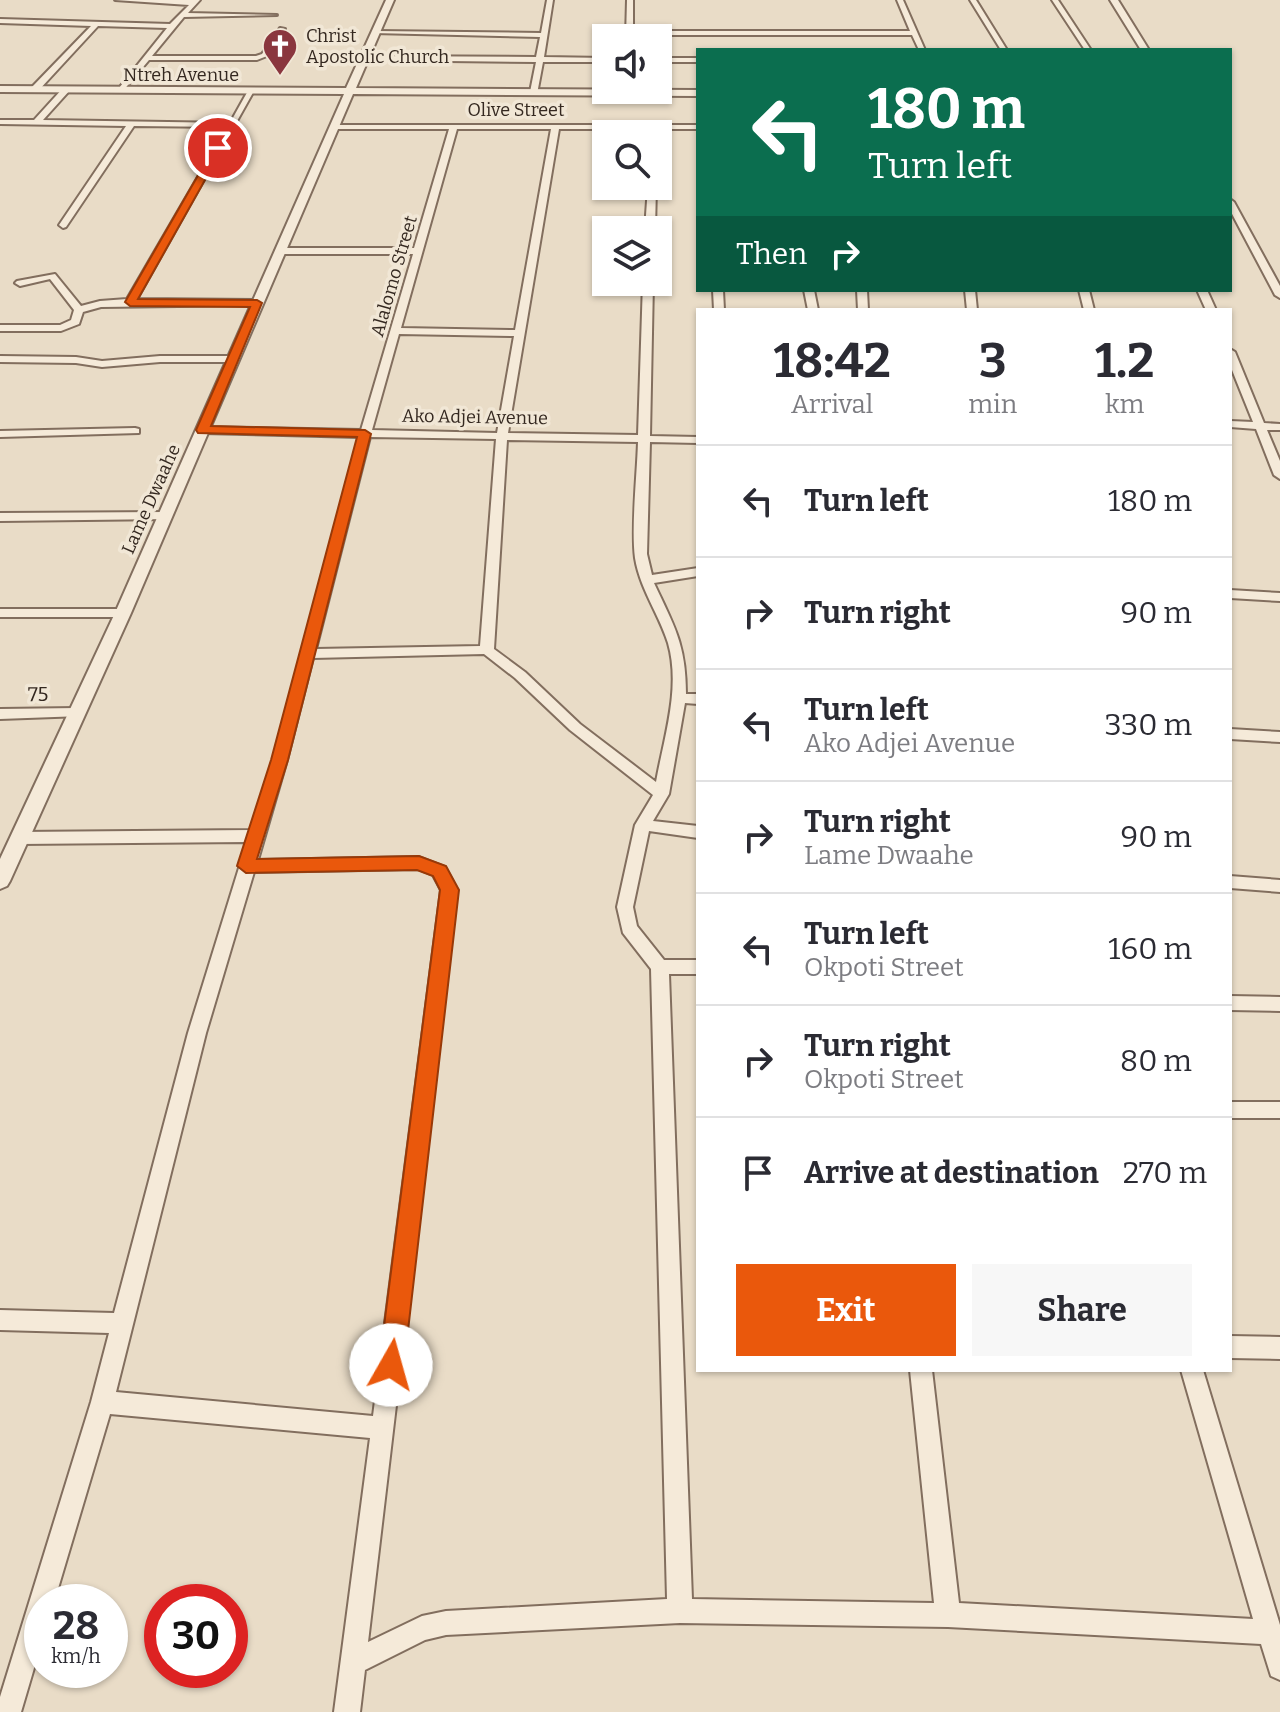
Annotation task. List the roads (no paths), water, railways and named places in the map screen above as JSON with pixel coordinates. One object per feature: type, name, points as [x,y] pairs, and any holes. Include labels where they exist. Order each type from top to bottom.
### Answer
[{"type":"street","points":[[118,0],[196,1]]},
{"type":"street","name":"Lame Dwaahe","points":[[0,881],[166,516],[231,359],[390,0]]},
{"type":"street","points":[[534,92],[550,0]]},
{"type":"street","points":[[629,24],[630,0]]},
{"type":"street","points":[[900,0],[921,48]]},
{"type":"street","points":[[973,0],[1003,48]]},
{"type":"street","points":[[1055,0],[1087,48]]},
{"type":"street","points":[[1114,0],[1144,48]]},
{"type":"street","points":[[122,90],[145,58],[196,1]]},
{"type":"street","points":[[181,15],[274,15]]},
{"type":"street","points":[[0,21],[172,26]]},
{"type":"street","points":[[35,89],[96,24]]},
{"type":"street","points":[[145,58],[257,58],[265,55],[282,29]]},
{"type":"street","points":[[376,33],[543,35]]},
{"type":"street","points":[[672,36],[914,33]]},
{"type":"street","points":[[364,58],[592,60]]},
{"type":"street","points":[[672,60],[696,60]]},
{"type":"street","name":"Ntreh Avenue","points":[[0,89],[696,93]]},
{"type":"street","points":[[37,122],[67,89]]},
{"type":"street","points":[[130,302],[252,91]]},
{"type":"street","points":[[0,122],[232,125]]},
{"type":"street","points":[[63,225],[131,124]]},
{"type":"street","points":[[487,650],[502,436],[556,126]]},
{"type":"street","name":"Olive Street","points":[[333,127],[592,128]]},
{"type":"street","name":"Alalomo Street","points":[[8,1712],[102,1402],[197,1033],[280,760],[365,434],[454,127]]},
{"type":"street","name":"Olive Street","points":[[672,129],[696,127]]},
{"type":"street","points":[[1232,206],[1280,295]]},
{"type":"street","points":[[280,251],[418,251]]},
{"type":"street","points":[[1264,264],[1280,264]]},
{"type":"street","points":[[20,283],[52,276],[79,310]]},
{"type":"street","points":[[648,296],[641,554],[646,580],[674,641],[679,663],[679,698],[661,794],[643,825],[625,907],[629,928],[660,967],[680,1611]]},
{"type":"street","points":[[0,328],[71,325],[79,310],[100,304],[257,303]]},
{"type":"street","points":[[395,331],[521,333]]},
{"type":"street","points":[[1232,356],[1263,426],[1280,475]]},
{"type":"street","points":[[0,359],[76,360],[102,364],[160,359],[231,359]]},
{"type":"street","points":[[1232,424],[1280,427]]},
{"type":"street","name":"Ako Adjei Avenue","points":[[203,430],[696,440]]},
{"type":"street","points":[[0,434],[135,431]]},
{"type":"street","points":[[0,517],[166,516]]},
{"type":"street","points":[[646,580],[696,572]]},
{"type":"street","points":[[1232,594],[1280,597]]},
{"type":"street","points":[[0,613],[123,613]]},
{"type":"street","points":[[306,654],[487,650],[520,675],[575,727],[661,794]]},
{"type":"street","points":[[679,698],[696,699]]},
{"type":"street","name":"75","points":[[0,714],[77,713]]},
{"type":"street","points":[[1232,734],[1280,737]]},
{"type":"street","points":[[643,825],[696,832]]},
{"type":"street","points":[[19,838],[255,836]]},
{"type":"street","points":[[246,866],[419,863],[439,871],[449,890],[347,1712]]},
{"type":"street","points":[[1232,882],[1280,886]]},
{"type":"street","points":[[660,967],[696,967]]},
{"type":"street","points":[[1232,1003],[1280,1004]]},
{"type":"street","points":[[1232,1110],[1280,1110]]},
{"type":"street","points":[[0,1320],[123,1323]]},
{"type":"street","points":[[1232,1347],[1280,1348]]},
{"type":"street","points":[[921,1372],[948,1615]]},
{"type":"street","points":[[1193,1372],[1280,1667]]},
{"type":"street","points":[[102,1402],[384,1428]]},
{"type":"street","points":[[354,1662],[422,1628],[446,1623],[680,1611],[948,1615],[1270,1632]]},
{"type":"place","name":"Christ Apostolic Church","points":[[280,77]]}]
